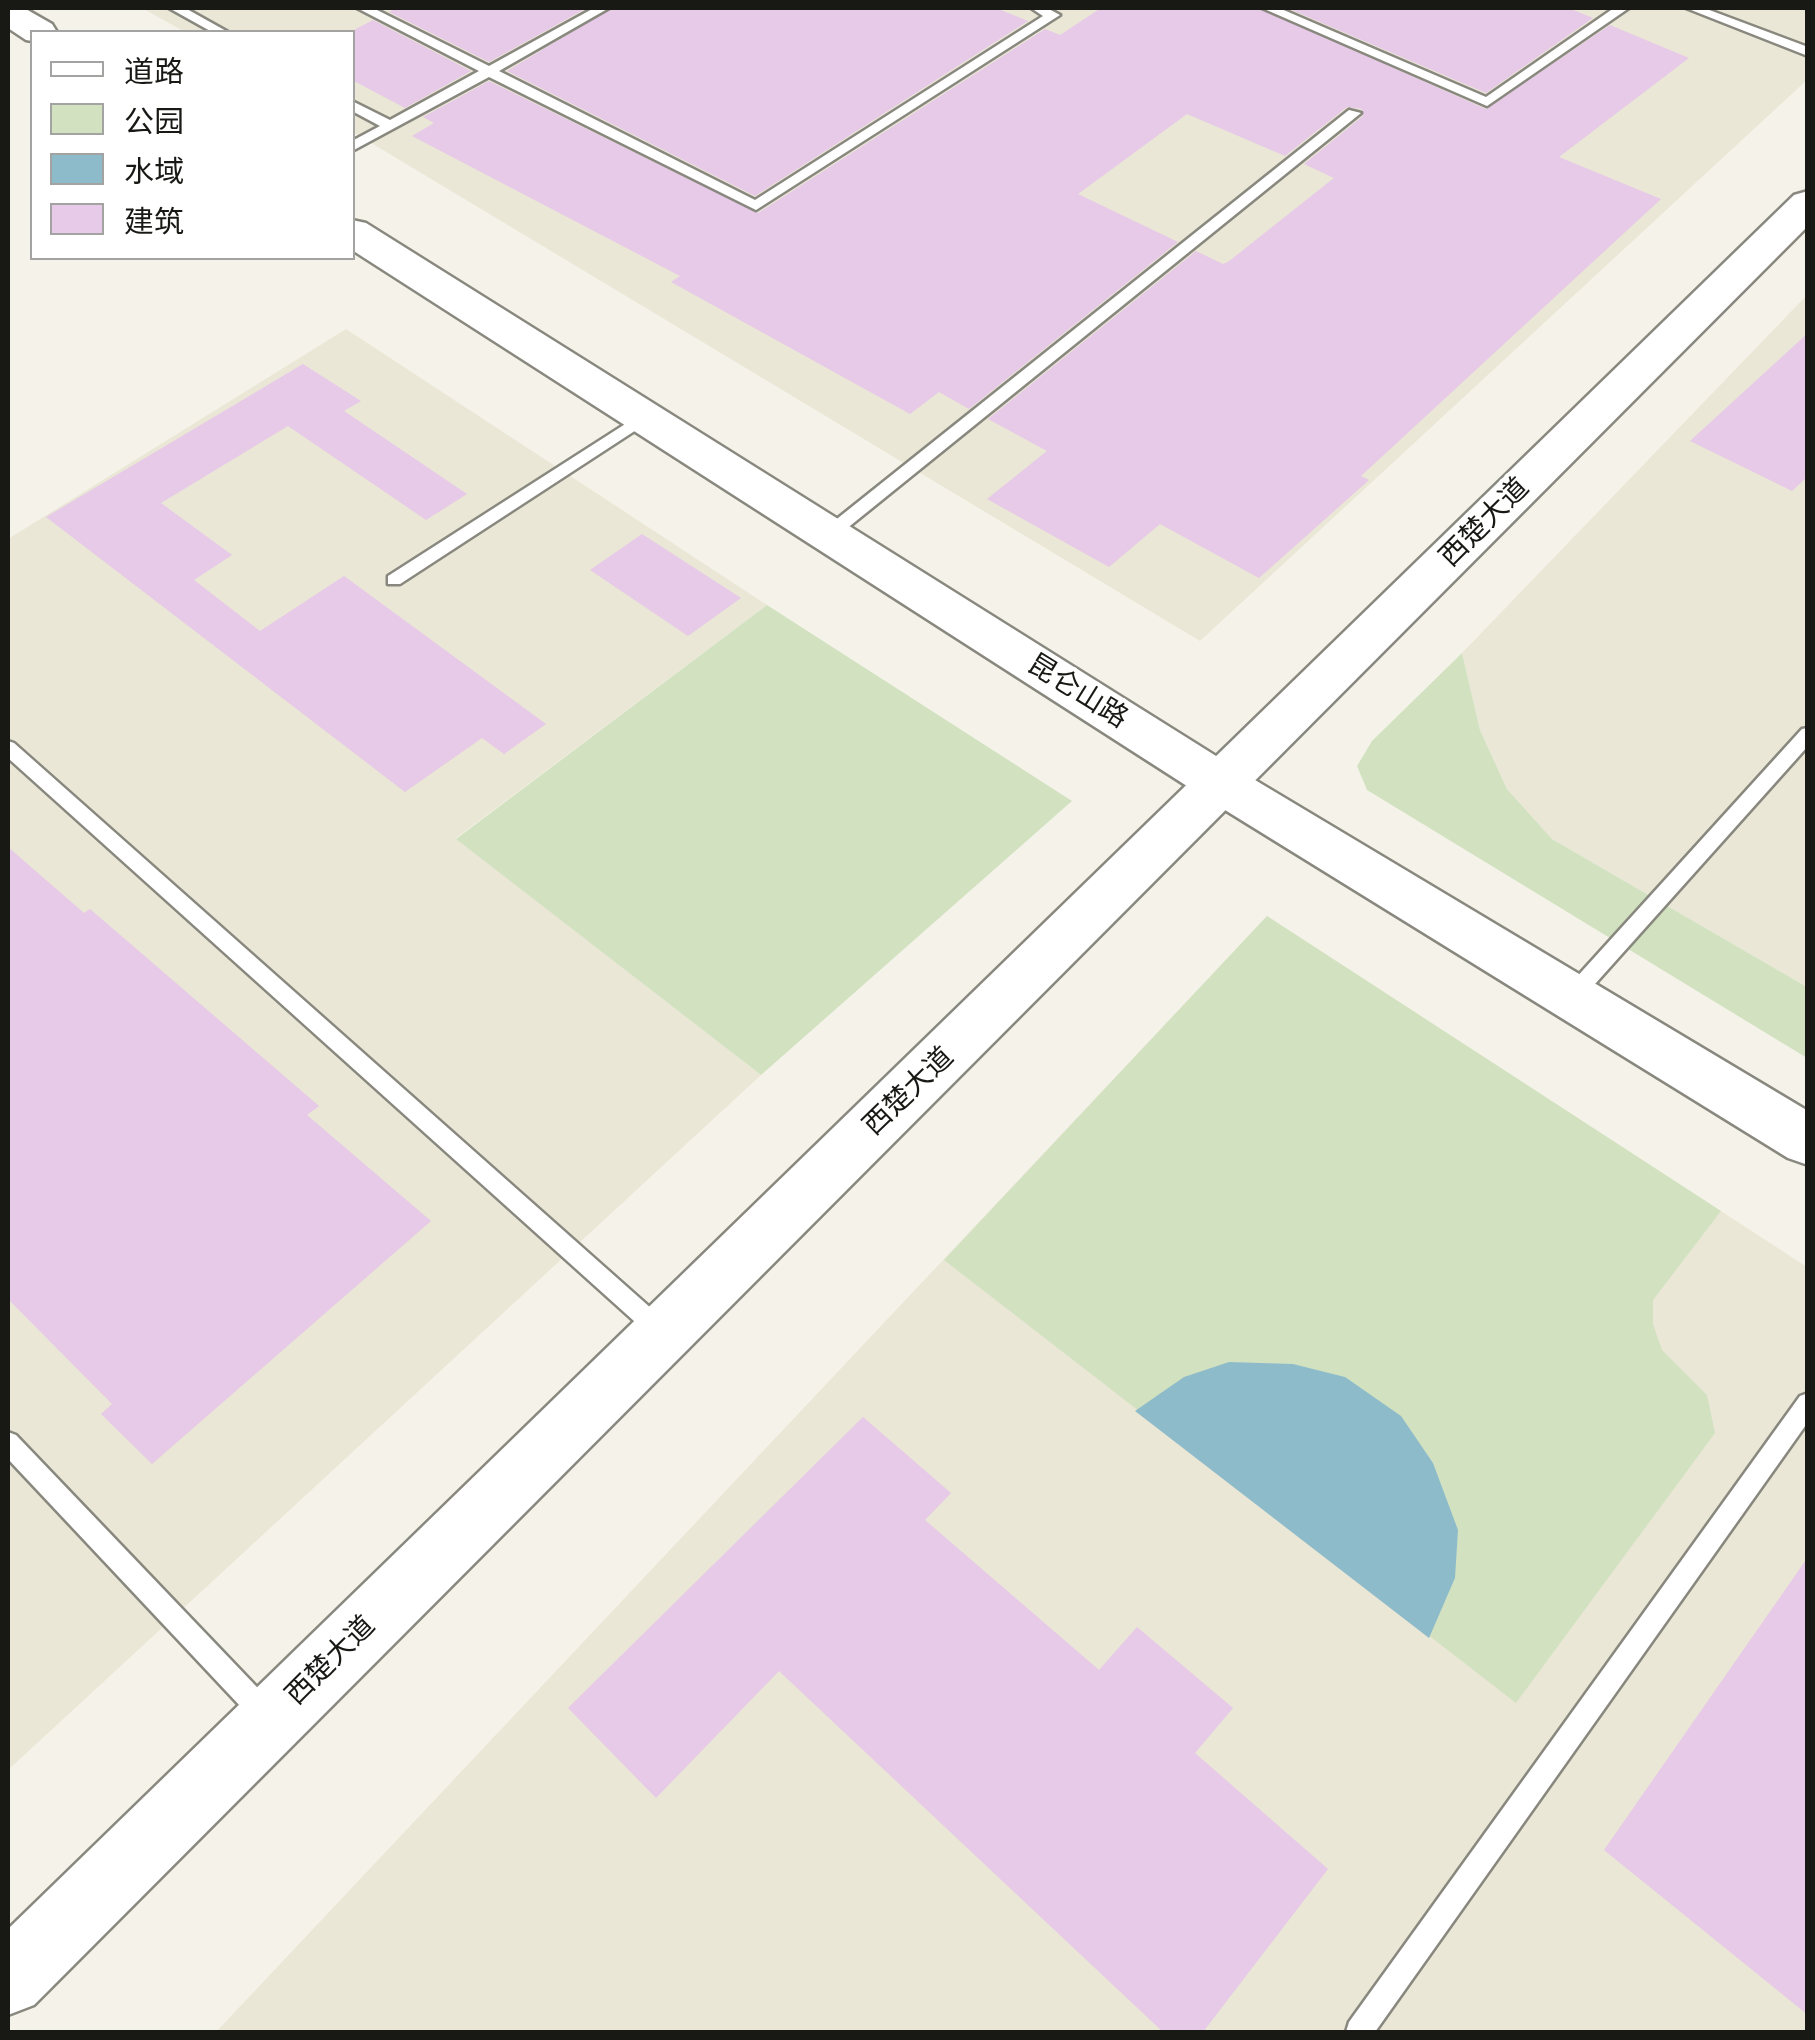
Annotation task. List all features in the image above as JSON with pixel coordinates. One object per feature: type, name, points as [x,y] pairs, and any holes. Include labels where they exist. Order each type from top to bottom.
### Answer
[{"type":"main road","name":"西楚大道","points":[[8,1979],[1808,204]]},
{"type":"main road","name":"昆仑山路","points":[[355,234],[1222,784],[1808,1142]]},
{"type":"lane","points":[[176,8],[217,30]]},
{"type":"lane","points":[[367,8],[756,206],[1053,15],[1037,8]]},
{"type":"lane","points":[[355,146],[602,8]]},
{"type":"lane","points":[[1268,8],[1487,102],[1622,8]]},
{"type":"lane","points":[[1693,8],[1808,52]]},
{"type":"lane","points":[[355,107],[391,126]]},
{"type":"lane","points":[[829,534],[1354,113]]},
{"type":"lane","points":[[394,580],[644,417]]},
{"type":"lane","points":[[1571,997],[1808,734]]},
{"type":"lane","points":[[8,748],[664,1334]]},
{"type":"lane","points":[[1359,2032],[1798,1435],[1808,1403]]},
{"type":"lane","points":[[8,1444],[271,1720]]},
{"type":"shaded area","points":[[142,8],[1807,8],[1808,79],[1200,641],[355,133],[355,30],[181,30]]},
{"type":"shaded area","points":[[1807,295],[1807,987],[1552,839],[1507,789],[1480,730],[1462,653]]},
{"type":"shaded area","points":[[346,329],[767,605],[456,838],[761,1075],[8,1770],[8,539]]},
{"type":"shaded area","points":[[1267,916],[1807,1267],[1807,2032],[216,2032]]},
{"type":"green space","points":[[767,605],[1072,801],[761,1075],[456,839]]},
{"type":"green space","points":[[1462,653],[1480,730],[1507,789],[1552,839],[1807,987],[1807,1058],[1367,790],[1357,766],[1372,741]]},
{"type":"green space","points":[[1267,916],[1721,1211],[1653,1300],[1653,1324],[1662,1350],[1707,1395],[1715,1433],[1516,1703],[944,1260]]},
{"type":"water","points":[[1229,1362],[1293,1364],[1345,1377],[1401,1416],[1433,1463],[1458,1530],[1455,1578],[1429,1638],[1135,1411],[1184,1377]]},
{"type":"building","points":[[396,8],[587,8],[489,62],[389,12]]},
{"type":"building","points":[[612,8],[996,8],[1028,21],[755,196],[507,71]]},
{"type":"building","points":[[1101,8],[1259,8],[1486,109],[1610,25],[1689,58],[1559,157],[1661,199],[1361,476],[1369,480],[1259,578],[1160,524],[1109,567],[987,499],[1047,451],[988,419],[1196,251],[1223,264],[1228,262],[1334,178],[1304,164],[1363,116],[1362,109],[1347,107],[1285,156],[1187,114],[1078,194],[1178,242],[969,409],[939,392],[910,414],[671,282],[680,276],[412,136],[434,123],[423,117],[489,81],[758,213],[1045,29],[1060,35]]},
{"type":"building","points":[[1287,8],[1568,8],[1593,18],[1486,93]]},
{"type":"building","points":[[373,20],[471,71],[405,108],[355,82],[354,30]]},
{"type":"building","points":[[1808,333],[1808,476],[1792,491],[1690,441]]},
{"type":"building","points":[[303,364],[361,401],[344,411],[467,494],[426,520],[288,426],[161,503],[232,555],[194,580],[260,631],[344,576],[546,724],[504,754],[482,738],[405,792],[46,517]]},
{"type":"building","points":[[642,534],[741,598],[688,636],[590,570]]},
{"type":"building","points":[[8,847],[84,913],[90,909],[319,1106],[307,1115],[431,1221],[152,1464],[101,1414],[112,1404],[8,1299]]},
{"type":"building","points":[[863,1417],[951,1493],[925,1520],[1099,1670],[1137,1627],[1233,1708],[1195,1753],[1328,1869],[1203,2032],[1163,2032],[779,1671],[656,1798],[568,1708]]},
{"type":"building","points":[[1808,1557],[1808,2015],[1604,1850]]}]
